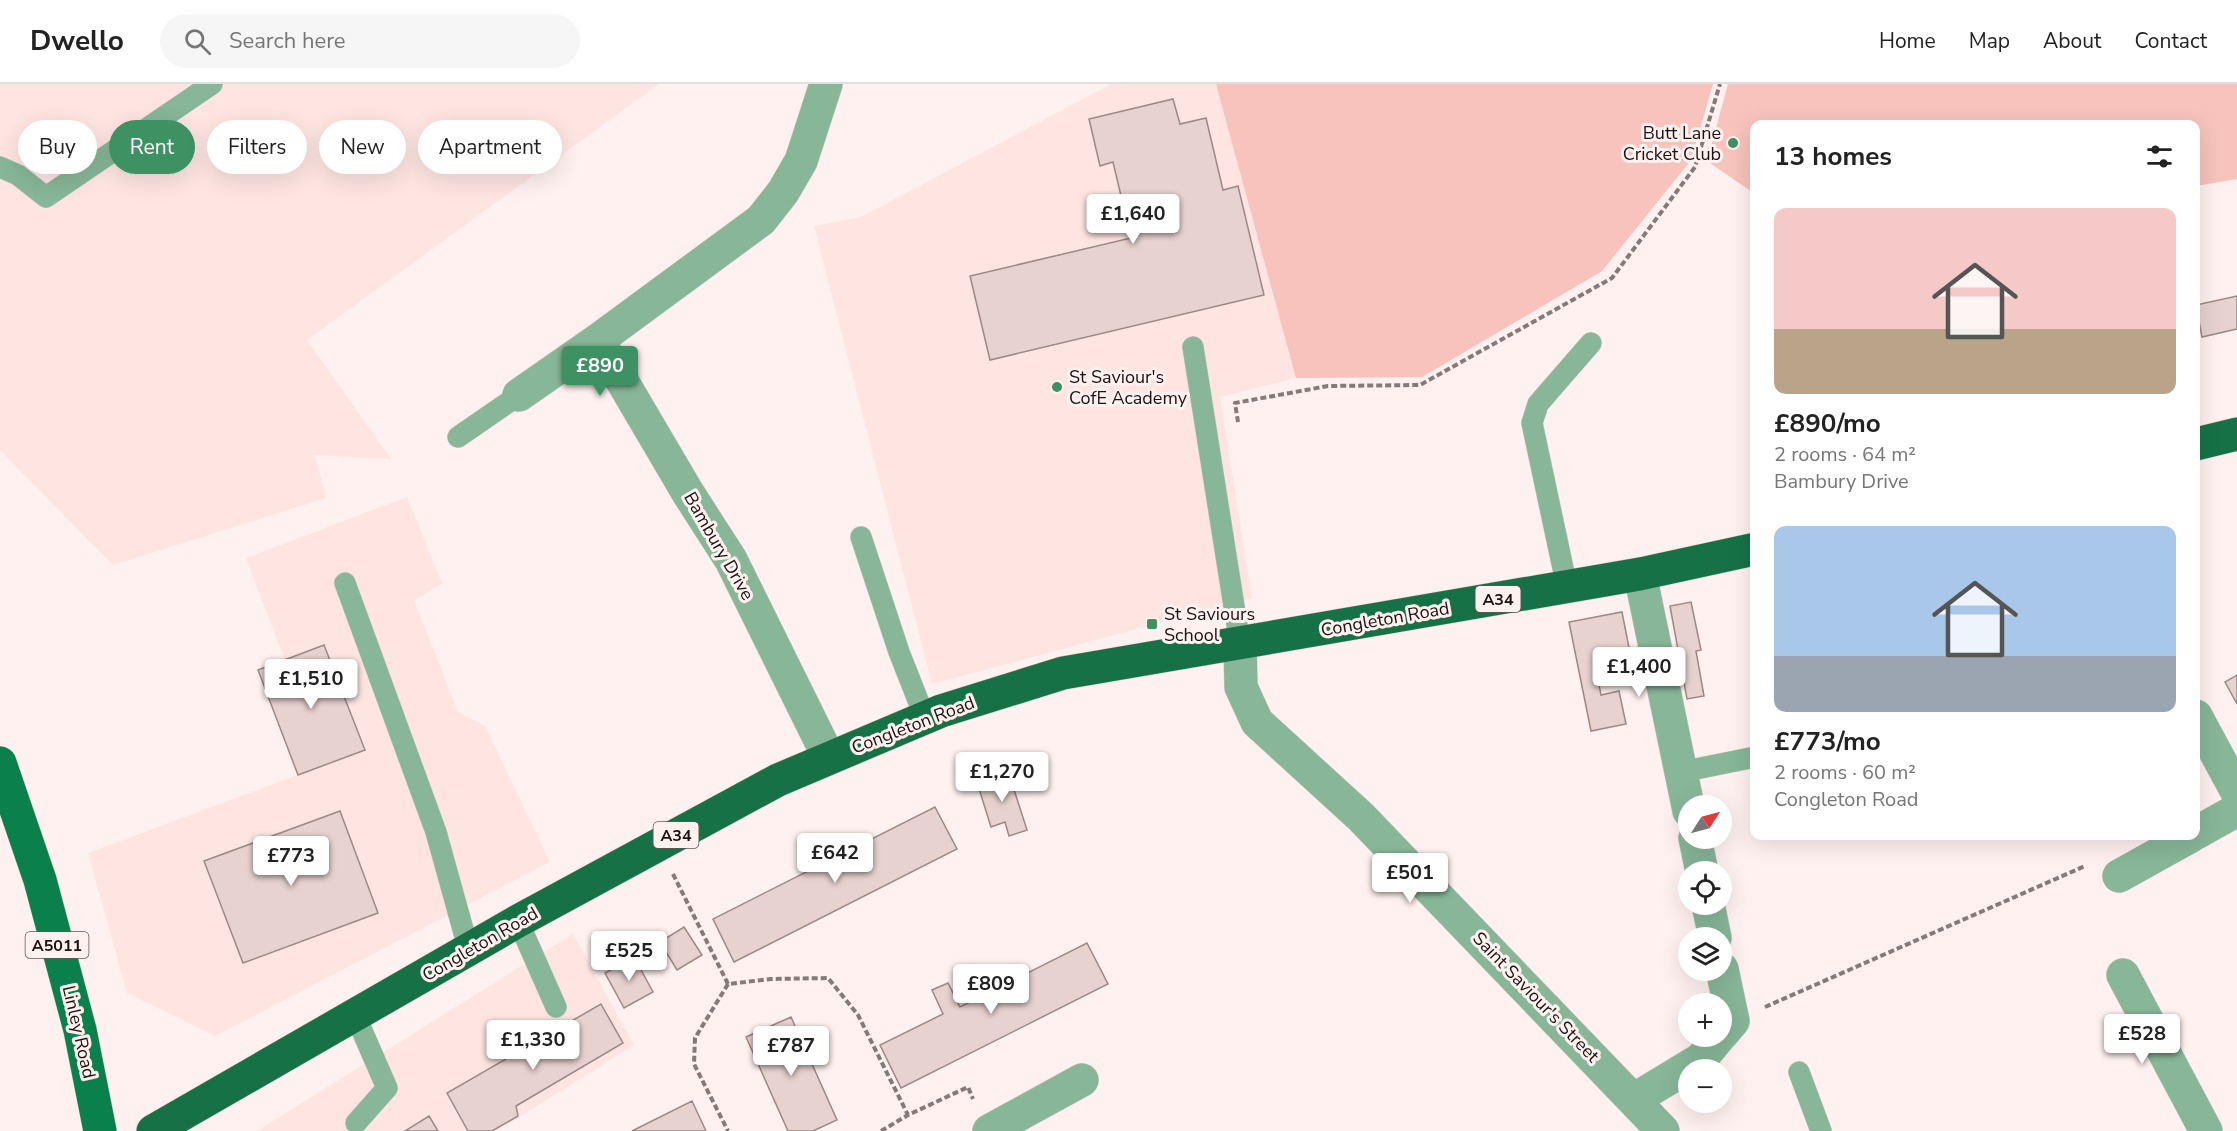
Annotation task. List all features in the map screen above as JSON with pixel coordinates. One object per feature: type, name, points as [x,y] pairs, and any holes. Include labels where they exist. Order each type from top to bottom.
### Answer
[{"type":"highway","points":[[2200,443],[2237,435]]},
{"type":"highway","name":"Congleton Road","points":[[153,1131],[356,1017],[518,921],[778,780],[925,718],[1063,673],[1640,574],[1750,550]]},
{"type":"main road","name":"Linley Road","points":[[0,763],[40,880],[80,1030],[100,1131]]},
{"type":"street","points":[[519,395],[761,220],[783,192],[801,161],[826,84]]},
{"type":"street","name":"Bambury Drive","points":[[598,340],[682,483],[731,560],[829,758]]},
{"type":"street","points":[[1640,574],[1686,795]]},
{"type":"street","name":"Saint Saviour's Street","points":[[1240,644],[1241,687],[1257,722],[1361,817],[1635,1099],[1663,1131]]},
{"type":"street","points":[[2200,723],[2237,792]]},
{"type":"street","points":[[2200,831],[2237,810]]},
{"type":"street","points":[[2119,876],[2184,840]]},
{"type":"street","points":[[2123,975],[2206,1131]]},
{"type":"street","points":[[1635,1099],[1701,1059],[1711,1047]]},
{"type":"street","points":[[983,1120],[1082,1080]]},
{"type":"lane","points":[[0,167],[18,175],[46,197],[212,84]]},
{"type":"lane","points":[[1567,587],[1532,423],[1544,397],[1591,343]]},
{"type":"lane","points":[[1193,347],[1240,644]]},
{"type":"lane","points":[[458,437],[519,395]]},
{"type":"lane","points":[[861,537],[898,652],[925,718]]},
{"type":"lane","points":[[345,584],[436,832],[469,951]]},
{"type":"lane","points":[[1681,772],[1750,758]]},
{"type":"lane","points":[[518,921],[556,1007]]},
{"type":"lane","points":[[356,1017],[387,1088],[356,1123]]},
{"type":"lane","points":[[1799,1072],[1821,1131]]},
{"type":"path","points":[[1238,422],[1235,403],[1328,386],[1420,385],[1612,278],[1695,167],[1720,84]]},
{"type":"path","points":[[1732,1028],[2089,864],[2119,876]]},
{"type":"path","points":[[670,868],[728,984]]},
{"type":"path","points":[[728,984],[771,979],[828,978],[858,1015],[908,1114]]},
{"type":"path","points":[[728,984],[695,1038],[694,1064],[728,1131]]},
{"type":"path","points":[[881,1131],[908,1114],[968,1087],[983,1120]]},
{"type":"shaded area","points":[[0,84],[659,84],[562,155],[562,120],[418,120],[418,174],[535,174],[307,340],[391,459],[315,455],[326,498],[113,565],[0,450]]},
{"type":"shaded area","name":"St Saviour's CofE Academy","points":[[1111,84],[1713,84],[1691,160],[1602,271],[1422,377],[1296,378],[1220,397],[1252,598],[932,684],[814,226],[861,217]]},
{"type":"shaded area","points":[[1216,84],[1713,84],[1691,160],[1602,271],[1422,377],[1296,378]]},
{"type":"shaded area","name":"Butt Lane Cricket Club","points":[[1728,84],[2237,84],[2237,179],[2200,185],[2200,120],[1750,120],[1750,191],[1707,161]]},
{"type":"shaded area","points":[[407,497],[442,584],[414,600],[458,712],[485,726],[550,862],[215,1036],[127,993],[88,853],[298,775],[258,670],[285,660],[246,558]]},
{"type":"shaded area","points":[[573,934],[634,1045],[497,1131],[257,1131]]},
{"type":"building","points":[[1173,99],[1180,124],[1206,118],[1223,190],[1238,186],[1264,295],[990,360],[970,276],[1131,238],[1113,162],[1100,166],[1089,119]]},
{"type":"building","points":[[2237,296],[2237,329],[2202,337],[2200,304]]},
{"type":"building","points":[[1691,602],[1701,650],[1696,651],[1704,696],[1687,699],[1670,606]]},
{"type":"building","points":[[1622,612],[1631,658],[1595,665],[1601,695],[1619,691],[1626,724],[1591,731],[1569,622]]},
{"type":"building","points":[[324,645],[365,750],[298,775],[258,670]]},
{"type":"building","points":[[2237,675],[2237,704],[2225,682]]},
{"type":"building","points":[[994,773],[996,778],[1009,774],[1027,830],[1009,836],[1005,822],[991,827],[976,779]]},
{"type":"building","points":[[935,807],[957,849],[734,962],[713,919]]},
{"type":"building","points":[[340,811],[378,913],[243,963],[204,861]]},
{"type":"building","points":[[684,927],[702,955],[677,970],[660,942]]},
{"type":"building","points":[[1087,943],[1108,984],[901,1088],[880,1045],[943,1014],[932,990],[948,983],[960,1007]]},
{"type":"building","points":[[634,957],[653,992],[624,1008],[605,973]]},
{"type":"building","points":[[601,1004],[623,1043],[516,1106],[518,1116],[492,1131],[468,1131],[447,1093]]},
{"type":"building","points":[[791,1017],[837,1120],[813,1131],[788,1131],[746,1037]]},
{"type":"building","points":[[692,1101],[706,1131],[632,1131]]},
{"type":"building","points":[[429,1116],[438,1131],[405,1131]]},
{"type":"place","name":"Butt Lane Cricket Club","points":[[1733,143]]},
{"type":"place","name":"St Saviour's CofE Academy","points":[[1057,387]]},
{"type":"place","name":"St Saviours School","points":[[1152,624]]}]
